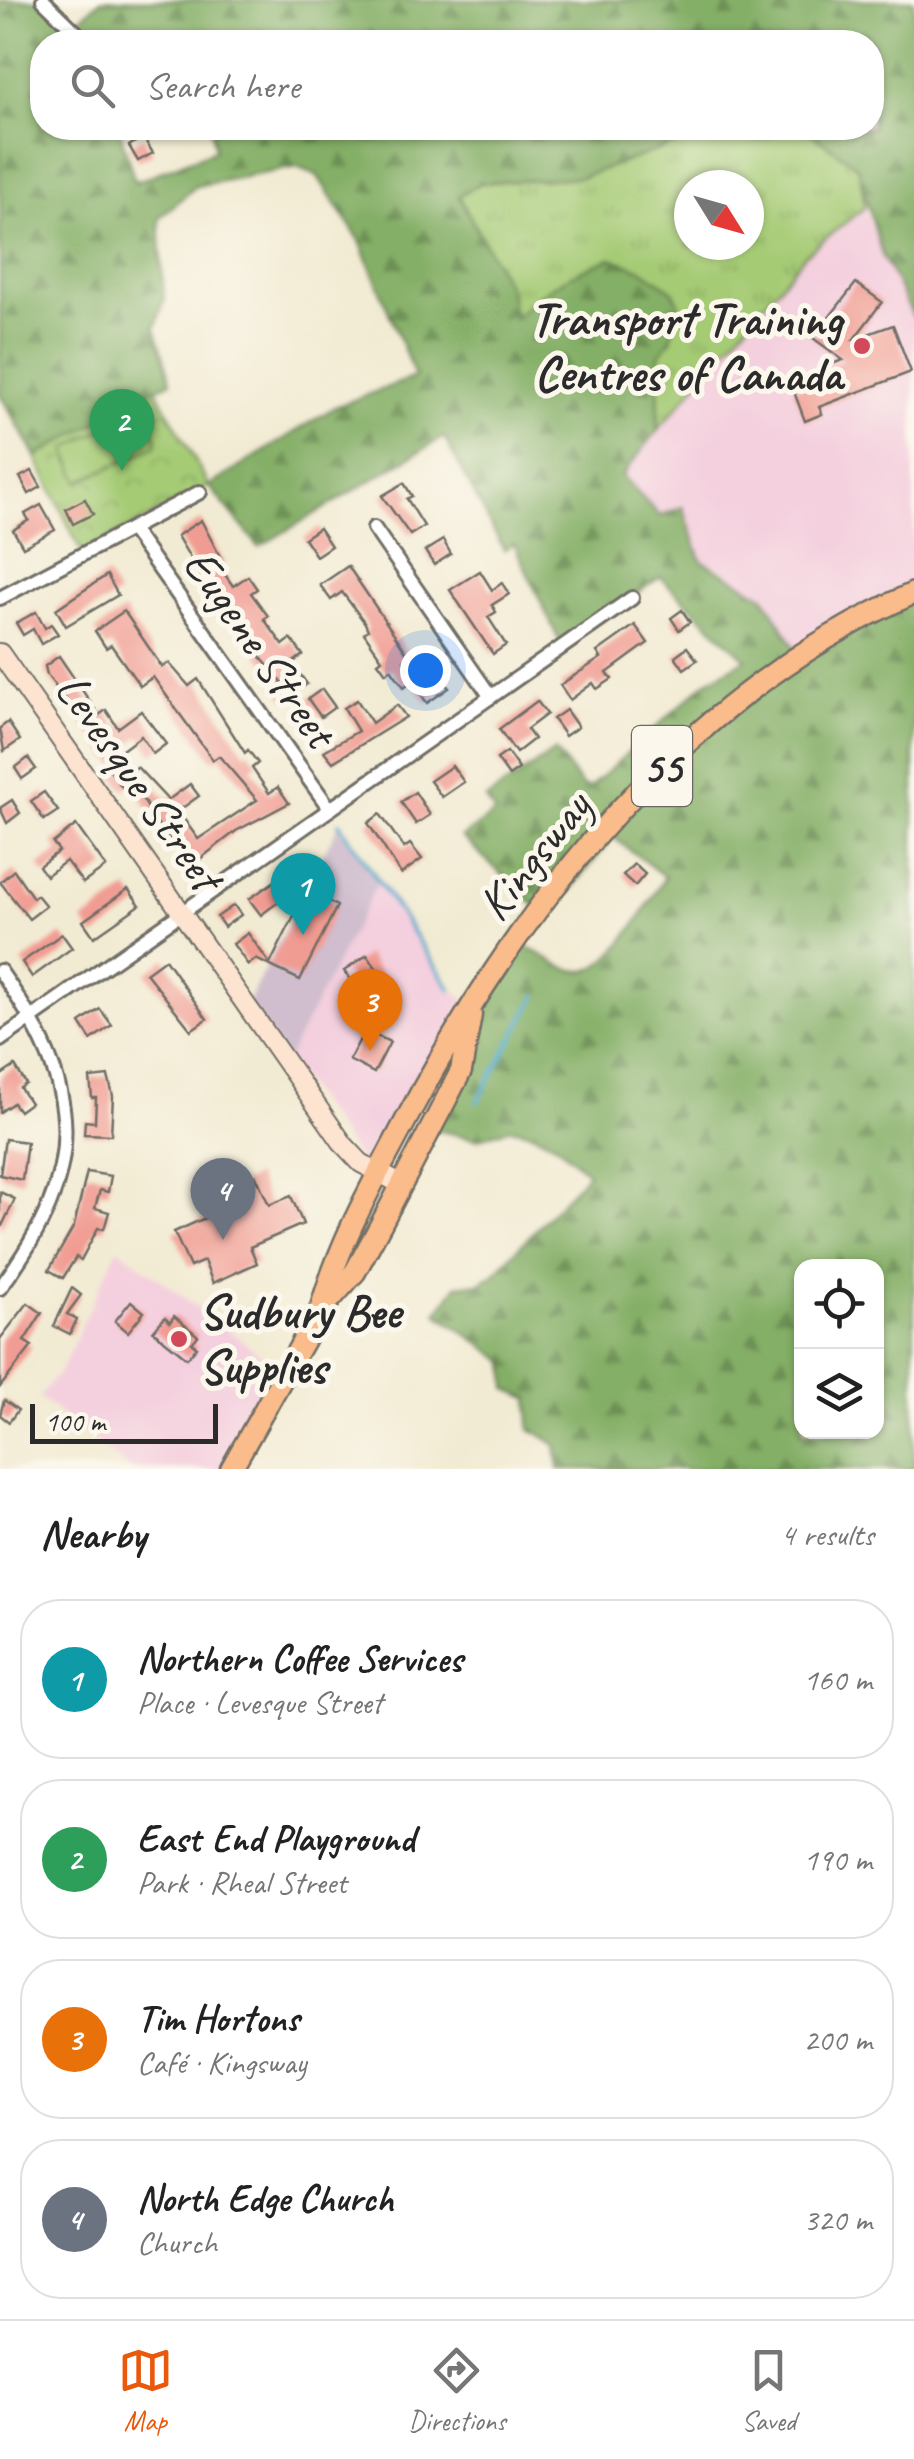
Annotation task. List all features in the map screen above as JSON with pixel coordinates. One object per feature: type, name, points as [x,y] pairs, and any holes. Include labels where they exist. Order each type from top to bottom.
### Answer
[{"type":"main road","name":"Kingsway","points":[[320,1311],[334,1262],[438,1060],[498,962],[566,870],[675,753],[731,704],[800,656],[914,593]]},
{"type":"main road","name":"Kingsway","points":[[231,1469],[320,1311],[356,1272],[461,1071],[473,1007]]},
{"type":"street","points":[[42,0],[73,30]]},
{"type":"street","points":[[0,598],[200,492]]},
{"type":"street","points":[[374,528],[490,697]]},
{"type":"street","name":"Eugene Street","points":[[131,529],[330,809]]},
{"type":"street","points":[[0,1040],[632,598]]},
{"type":"street","name":"Levesque Street","points":[[0,653],[344,1145],[378,1173],[402,1184]]},
{"type":"street","points":[[0,971],[33,1018],[58,1075],[66,1120],[65,1146],[45,1211],[0,1288]]},
{"type":"shaded area","points":[[865,207],[882,255],[914,318],[914,594],[800,656],[727,571],[701,560],[683,508],[660,516],[622,476],[806,254]]},
{"type":"shaded area","points":[[339,823],[380,878],[287,1059],[248,1002]]},
{"type":"shaded area","points":[[380,878],[452,988],[473,1007],[378,1173],[361,1163],[287,1059]]},
{"type":"shaded area","points":[[118,1248],[285,1373],[231,1469],[130,1469],[39,1397],[61,1370]]},
{"type":"green space","points":[[0,0],[44,0],[71,26],[101,0],[914,0],[914,318],[882,255],[858,167],[821,140],[884,140],[884,30],[30,30],[30,140],[123,140],[135,182],[215,150],[213,140],[686,140],[581,177],[481,183],[459,196],[509,288],[515,318],[559,282],[611,258],[643,270],[673,291],[679,303],[671,339],[659,356],[658,430],[622,476],[660,516],[683,507],[701,560],[764,596],[800,656],[914,594],[914,1469],[559,1469],[556,1445],[530,1428],[529,1398],[507,1389],[506,1362],[437,1313],[457,1285],[480,1283],[495,1273],[588,1173],[556,1144],[530,1132],[510,1128],[477,1139],[431,1129],[473,1007],[524,944],[568,968],[595,968],[630,933],[665,877],[613,837],[546,921],[537,907],[462,837],[495,813],[486,799],[555,751],[582,786],[589,788],[706,682],[746,659],[660,577],[561,645],[514,544],[504,550],[444,437],[259,547],[209,486],[335,407],[415,377],[360,241],[317,175],[297,167],[196,186],[159,218],[164,300],[155,328],[171,381],[36,456],[0,395]]},
{"type":"green space","points":[[686,140],[821,140],[859,167],[865,207],[806,254],[658,430],[659,355],[671,339],[515,320],[459,196],[481,183],[581,177]]},
{"type":"green space","points":[[156,389],[209,486],[82,553],[36,457]]},
{"type":"green space","points":[[137,411],[144,414],[157,440],[155,446],[79,482],[66,449]]},
{"type":"building","points":[[145,140],[153,153],[138,161],[129,146]]},
{"type":"building","name":"Transport Training Centres of Canada","points":[[856,283],[882,302],[854,339],[893,325],[911,372],[819,407],[822,414],[805,421],[793,389],[821,378],[818,369],[843,360],[813,338]]},
{"type":"building","points":[[32,471],[41,487],[29,494],[20,477]]},
{"type":"building","points":[[404,483],[412,496],[407,499],[424,526],[410,535],[382,496]]},
{"type":"building","points":[[85,499],[93,514],[73,524],[66,509]]},
{"type":"building","points":[[41,505],[55,530],[23,547],[13,530],[29,520],[25,514]]},
{"type":"building","points":[[201,520],[224,564],[219,566],[233,586],[248,576],[257,589],[251,593],[268,616],[264,619],[283,645],[291,639],[303,655],[292,663],[307,684],[286,700],[277,687],[283,683],[249,644],[256,640],[242,621],[237,625],[229,613],[233,610],[207,574],[202,578],[177,536]]},
{"type":"building","points":[[319,528],[331,546],[316,556],[304,538]]},
{"type":"building","points":[[443,540],[451,554],[434,565],[425,551]]},
{"type":"building","points":[[348,566],[409,656],[404,660],[417,677],[404,687],[391,669],[386,673],[378,662],[382,659],[364,633],[368,630],[365,623],[342,592],[331,600],[320,585]]},
{"type":"building","points":[[480,571],[492,590],[502,583],[509,594],[492,605],[496,612],[488,617],[506,645],[493,654],[450,590]]},
{"type":"building","points":[[107,575],[118,595],[66,626],[56,609]]},
{"type":"building","points":[[682,610],[690,622],[679,630],[671,618]]},
{"type":"building","points":[[124,611],[162,667],[169,663],[189,686],[198,679],[245,753],[248,750],[258,763],[252,768],[269,793],[278,787],[289,803],[236,831],[191,866],[160,828],[133,783],[124,790],[111,772],[117,768],[47,675],[45,666],[59,656],[99,715],[106,710],[118,728],[141,711],[166,744],[153,754],[141,736],[118,753],[131,771],[137,767],[168,800],[190,784],[199,796],[178,811],[198,839],[257,800],[219,756],[213,760],[153,677],[140,686],[111,645],[106,648],[95,631]]},
{"type":"building","points":[[36,612],[45,628],[51,624],[58,634],[41,644],[33,629],[23,635],[16,623]]},
{"type":"building","points":[[635,625],[648,643],[607,673],[612,679],[597,689],[593,683],[570,700],[560,685],[601,658],[597,652]]},
{"type":"building","points":[[687,647],[697,660],[684,669],[675,656]]},
{"type":"building","points":[[437,672],[449,688],[427,703],[416,687]]},
{"type":"building","points":[[322,689],[335,707],[321,717],[308,699]]},
{"type":"building","points":[[357,700],[372,723],[397,705],[406,717],[333,762],[324,751],[358,731],[344,708]]},
{"type":"building","points":[[537,701],[547,714],[527,729],[534,739],[516,753],[499,729]]},
{"type":"building","points":[[566,710],[578,727],[565,736],[553,719]]},
{"type":"building","points":[[8,722],[20,740],[4,751],[0,728]]},
{"type":"building","points":[[507,752],[519,769],[509,776],[497,759]]},
{"type":"building","points":[[28,758],[36,769],[22,779],[15,768]]},
{"type":"building","points":[[452,766],[464,782],[442,797],[430,781]]},
{"type":"building","points":[[44,792],[58,811],[44,820],[31,801]]},
{"type":"building","points":[[415,792],[430,815],[416,824],[401,802]]},
{"type":"building","points":[[12,800],[20,813],[7,823],[0,808]]},
{"type":"building","points":[[380,814],[404,848],[410,844],[422,859],[401,874],[368,823]]},
{"type":"building","points":[[76,825],[106,867],[83,883],[66,861],[46,876],[39,866],[59,851],[53,843]]},
{"type":"building","points":[[304,861],[312,872],[305,877],[307,880],[261,915],[249,899]]},
{"type":"building","points":[[634,864],[645,874],[635,886],[623,875]]},
{"type":"building","points":[[14,870],[33,898],[37,895],[46,906],[29,919],[0,882]]},
{"type":"building","points":[[128,889],[140,905],[94,937],[83,921]]},
{"type":"building","points":[[307,890],[337,906],[300,980],[256,959],[248,965],[233,944],[248,933],[270,964]]},
{"type":"building","points":[[234,905],[241,915],[224,927],[217,917]]},
{"type":"building","points":[[62,934],[72,948],[32,977],[22,962]]},
{"type":"building","points":[[367,955],[393,992],[370,1008],[344,971]]},
{"type":"building","points":[[165,959],[207,1019],[191,1030],[146,973]]},
{"type":"building","points":[[100,1009],[112,1025],[91,1040],[80,1023]]},
{"type":"building","points":[[365,1030],[390,1042],[374,1073],[349,1060]]},
{"type":"building","points":[[15,1066],[26,1084],[20,1088],[30,1103],[19,1111],[13,1103],[0,1112],[0,1076]]},
{"type":"building","points":[[108,1076],[113,1096],[111,1135],[84,1134],[85,1121],[95,1122],[96,1098],[92,1098],[90,1078]]},
{"type":"building","points":[[5,1139],[27,1142],[22,1180],[0,1175]]},
{"type":"building","points":[[87,1172],[111,1176],[108,1192],[100,1190],[95,1208],[109,1212],[104,1229],[98,1228],[81,1260],[76,1257],[63,1278],[49,1270],[74,1226]]},
{"type":"building","points":[[256,1176],[269,1205],[291,1196],[303,1224],[250,1247],[257,1263],[213,1283],[204,1261],[190,1267],[174,1232],[241,1202],[234,1187]]},
{"type":"building","points":[[0,1192],[15,1199],[0,1230]]},
{"type":"building","points":[[72,1288],[81,1295],[67,1314],[77,1319],[70,1334],[54,1326]]},
{"type":"building","points":[[131,1301],[144,1312],[128,1332],[115,1321]]},
{"type":"building","points":[[28,1303],[42,1313],[24,1341],[32,1346],[0,1387],[0,1339]]},
{"type":"building","name":"Sudbury Bee Supplies","points":[[174,1316],[198,1336],[192,1343],[197,1347],[187,1358],[153,1331],[165,1317],[170,1322]]},
{"type":"building","points":[[4,1400],[18,1410],[9,1422],[0,1415]]},
{"type":"waterway","points":[[339,823],[451,989]]},
{"type":"waterway","points":[[477,1102],[537,995]]},
{"type":"place","name":"Transport Training Centres of Canada","points":[[862,346]]},
{"type":"place","name":"East End Playground","points":[[122,471]]},
{"type":"place","name":"Northern Coffee Services","points":[[303,935]]},
{"type":"place","name":"Tim Hortons","points":[[370,1051]]},
{"type":"place","name":"North Edge Church","points":[[223,1240]]},
{"type":"place","name":"Sudbury Bee Supplies","points":[[179,1339]]}]
